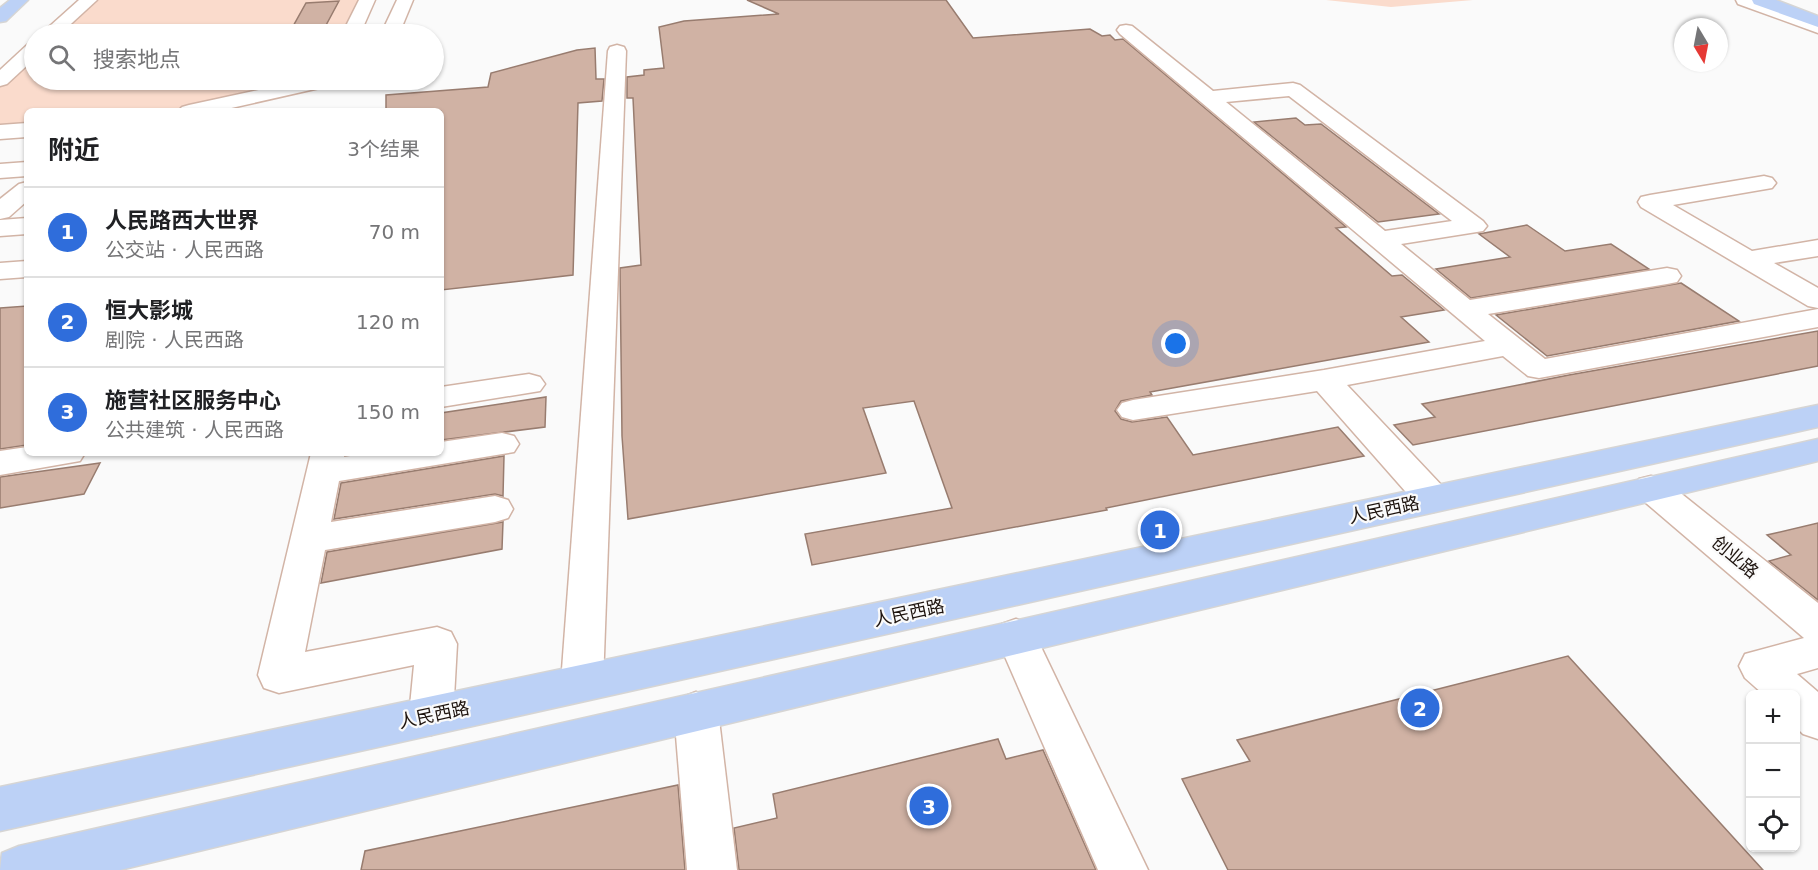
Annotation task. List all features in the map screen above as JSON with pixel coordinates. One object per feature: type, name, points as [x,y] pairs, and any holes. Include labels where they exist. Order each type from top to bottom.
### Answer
[{"type":"main road","points":[[0,17],[20,0]]},
{"type":"main road","points":[[1760,0],[1818,22]]},
{"type":"main road","points":[[1785,0],[1818,12]]},
{"type":"main road","name":"人民西路","points":[[0,809],[1818,416]]},
{"type":"main road","points":[[33,868],[1818,450]]},
{"type":"street","points":[[61,24],[89,0]]},
{"type":"street","points":[[356,24],[367,0]]},
{"type":"street","points":[[394,24],[405,0]]},
{"type":"street","points":[[1744,0],[1818,28]]},
{"type":"street","points":[[1799,0],[1818,7]]},
{"type":"street","points":[[1126,30],[1539,369],[1818,318]]},
{"type":"street","points":[[582,683],[617,51]]},
{"type":"street","points":[[0,80],[24,58]]},
{"type":"street","points":[[1209,98],[1293,89],[1474,226],[1380,239]]},
{"type":"street","points":[[203,108],[285,90]]},
{"type":"street","points":[[0,132],[24,129]]},
{"type":"street","points":[[0,171],[24,169]]},
{"type":"street","points":[[1764,183],[1650,201],[1818,300]]},
{"type":"street","points":[[0,212],[24,192]]},
{"type":"street","points":[[0,228],[24,226]]},
{"type":"street","points":[[1749,260],[1818,248]]},
{"type":"street","points":[[0,271],[24,269]]},
{"type":"street","points":[[1465,309],[1667,276]]},
{"type":"street","points":[[1133,410],[1324,380],[1509,346]]},
{"type":"street","points":[[1324,380],[1433,499]]},
{"type":"street","points":[[444,397],[529,384]]},
{"type":"street","points":[[444,450],[502,444]]},
{"type":"street","points":[[0,463],[48,456]]},
{"type":"street","points":[[385,456],[326,462],[279,675],[437,644],[431,716]]},
{"type":"street","name":"创业路","points":[[1651,488],[1818,626]]},
{"type":"street","points":[[309,539],[495,509]]},
{"type":"street","points":[[1016,636],[1123,870]]},
{"type":"street","points":[[1787,690],[1760,666],[1818,651]]},
{"type":"street","points":[[1800,703],[1818,720]]},
{"type":"street","points":[[696,711],[712,870]]},
{"type":"shaded area","points":[[89,0],[367,0],[356,24],[61,24]]},
{"type":"shaded area","points":[[1326,0],[1473,0],[1391,7]]},
{"type":"shaded area","points":[[24,58],[24,90],[285,90],[203,108],[24,108],[24,129],[0,132],[0,80]]},
{"type":"building","points":[[747,0],[946,0],[973,38],[1090,29],[1102,36],[1110,35],[1115,40],[1123,39],[1346,227],[1336,228],[1392,276],[1402,275],[1444,310],[1401,317],[1429,342],[1150,392],[1152,395],[1121,401],[1115,411],[1121,419],[1132,422],[1167,417],[1193,455],[1338,427],[1364,456],[1106,508],[1107,510],[812,565],[805,534],[952,508],[914,401],[863,408],[886,473],[628,519],[622,436],[620,268],[641,265],[633,98],[627,98],[627,77],[644,75],[644,70],[664,68],[659,27],[684,21],[779,14]]},
{"type":"building","points":[[339,1],[327,24],[294,24],[306,3]]},
{"type":"building","points":[[595,48],[596,79],[604,79],[602,101],[578,103],[573,275],[444,290],[444,108],[386,108],[386,95],[488,87],[491,73],[577,50]]},
{"type":"building","points":[[1296,118],[1305,125],[1321,124],[1439,214],[1378,222],[1254,122]]},
{"type":"building","points":[[1527,225],[1565,251],[1611,244],[1649,269],[1471,298],[1436,269],[1510,257],[1479,234]]},
{"type":"building","points":[[1681,283],[1739,321],[1547,356],[1496,315]]},
{"type":"building","points":[[24,306],[24,445],[0,449],[0,308]]},
{"type":"building","points":[[1818,331],[1818,366],[1413,445],[1394,425],[1435,417],[1422,404],[1569,375]]},
{"type":"building","points":[[546,397],[545,427],[444,440],[444,413]]},
{"type":"building","points":[[504,456],[503,496],[495,494],[334,519],[341,483]]},
{"type":"building","points":[[100,463],[84,494],[0,508],[0,477]]},
{"type":"building","points":[[503,522],[502,549],[321,583],[327,552]]},
{"type":"building","points":[[1818,523],[1818,600],[1769,561],[1791,555],[1767,535]]},
{"type":"building","points":[[1568,656],[1763,870],[1228,870],[1182,779],[1250,761],[1237,740]]},
{"type":"building","points":[[998,739],[1006,759],[1043,750],[1096,870],[739,870],[734,828],[777,818],[773,794]]},
{"type":"building","points":[[678,785],[685,870],[361,870],[365,851]]},
{"type":"place","name":"人民路西大世界","points":[[1160,530]]},
{"type":"place","name":"恒大影城","points":[[1420,708]]},
{"type":"place","name":"施营社区服务中心","points":[[929,806]]}]
